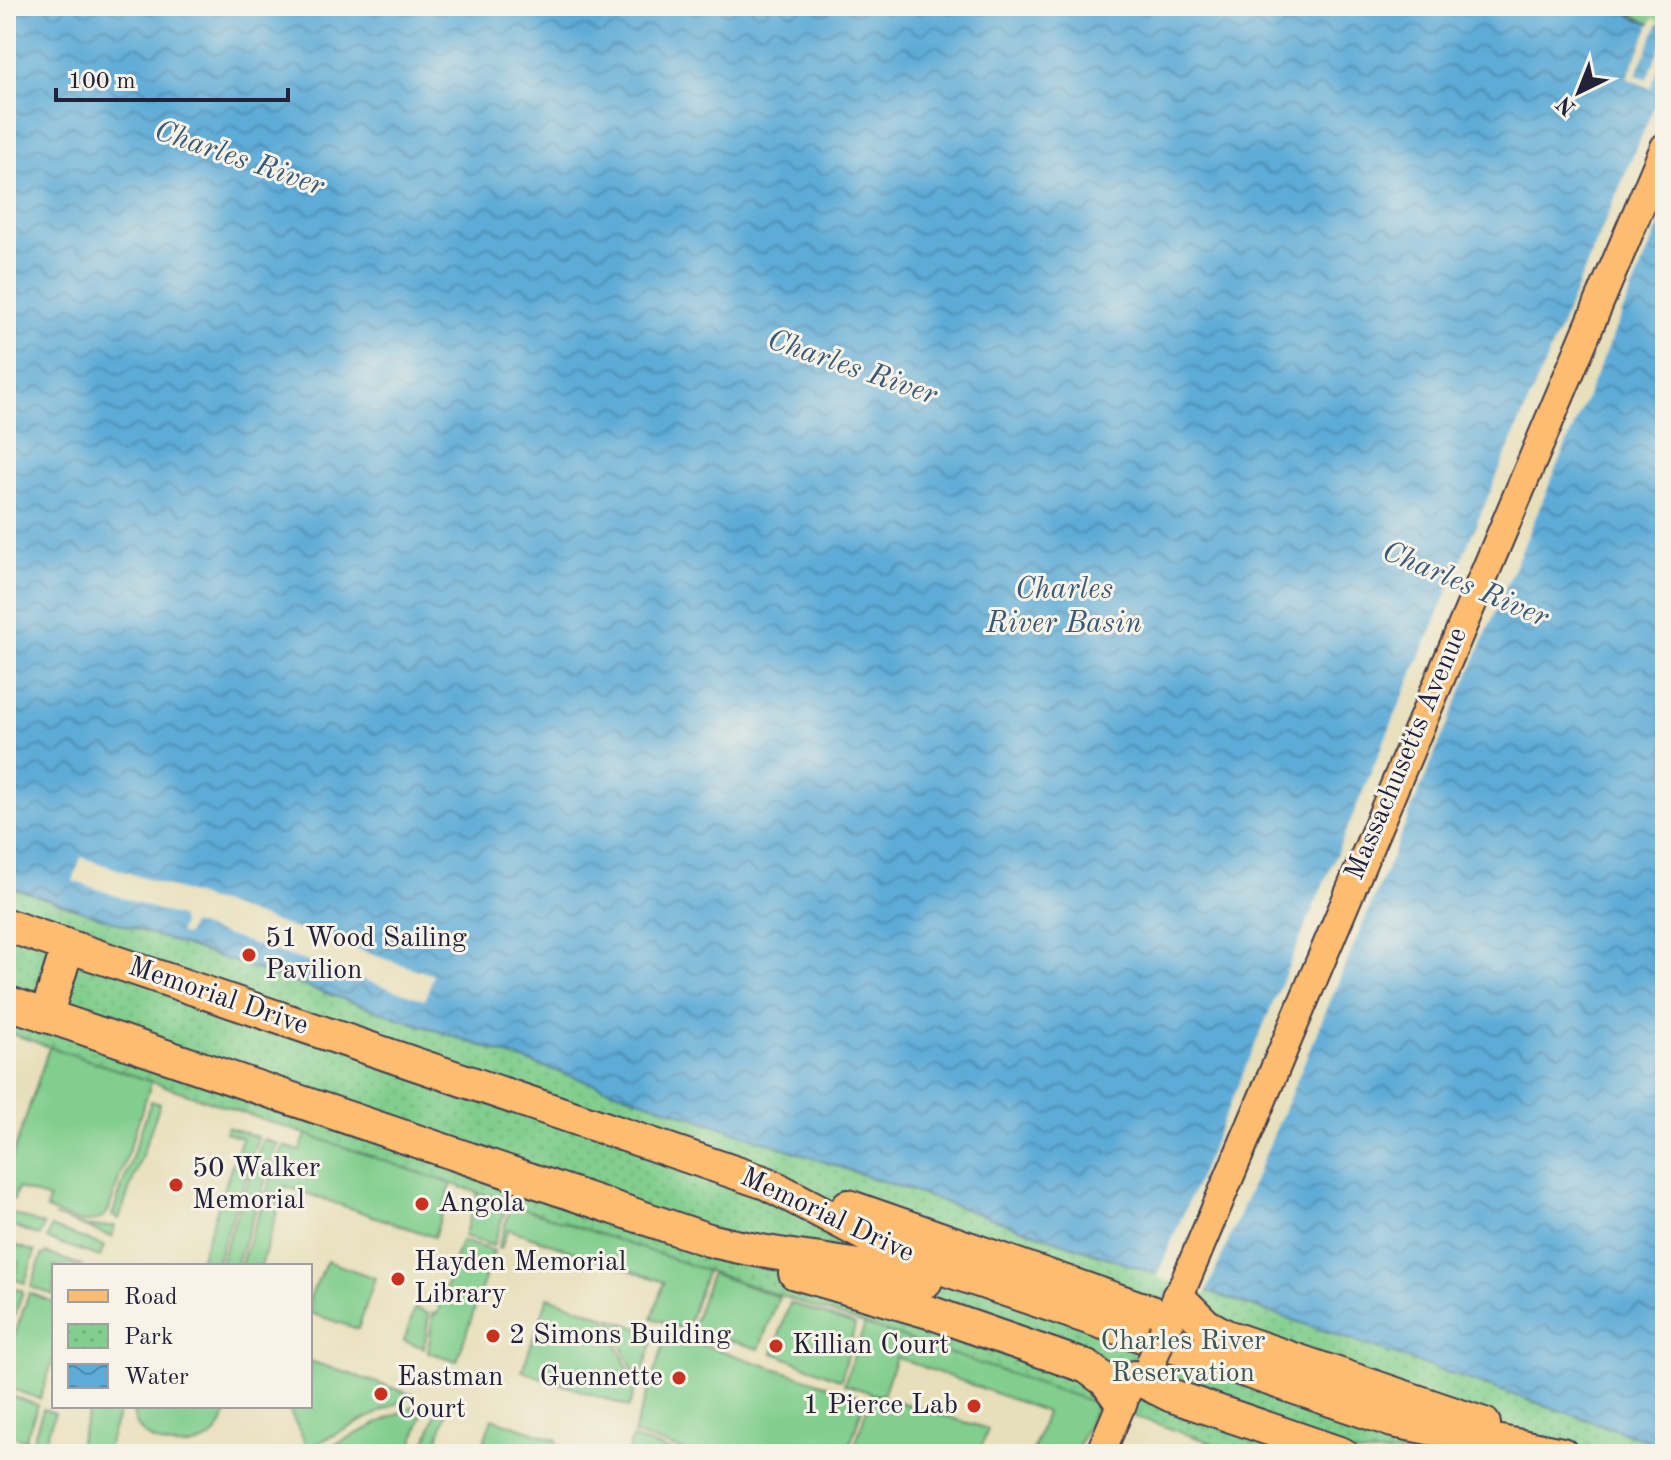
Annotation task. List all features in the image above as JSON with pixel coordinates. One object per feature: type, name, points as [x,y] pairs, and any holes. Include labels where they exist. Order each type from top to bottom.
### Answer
[{"type":"highway","name":"Memorial Drive","points":[[6,925],[778,1188],[892,1249],[960,1275],[1393,1421],[1564,1454]]},
{"type":"highway","points":[[46,1016],[64,959],[63,944]]},
{"type":"highway","name":"Memorial Drive","points":[[6,1002],[709,1240],[882,1270],[924,1281],[1385,1436],[1424,1454]]},
{"type":"highway","points":[[700,1161],[787,1183],[1173,1308],[1226,1336],[1564,1454]]},
{"type":"highway","points":[[709,1240],[781,1268],[932,1313],[1087,1367],[1106,1381],[1141,1378],[1342,1454]]},
{"type":"main road","name":"Massachusetts Avenue","points":[[1100,1454],[1141,1378],[1173,1308],[1665,147]]},
{"type":"main road","name":"Massachusetts Avenue","points":[[1119,1454],[1141,1378]]},
{"type":"green space","points":[[1617,6],[1665,6],[1665,35],[1661,30]]},
{"type":"green space","name":"Charles River Reservation","points":[[6,885],[1665,1446],[1665,1454],[1245,1454],[6,1032]]},
{"type":"green space","points":[[50,1045],[152,1080],[108,1212],[94,1221],[70,1219],[46,1209],[49,1199],[18,1188],[14,1199],[6,1202],[6,1176]]},
{"type":"green space","points":[[151,1101],[160,1104],[119,1219],[112,1216]]},
{"type":"green space","points":[[227,1127],[258,1137],[251,1158],[237,1153],[242,1138],[225,1132]]},
{"type":"green space","points":[[306,1134],[452,1183],[434,1237],[285,1186],[262,1264],[241,1264],[283,1146],[300,1151]]},
{"type":"green space","points":[[263,1139],[278,1144],[237,1264],[220,1264]]},
{"type":"green space","points":[[234,1159],[250,1165],[216,1264],[199,1264]]},
{"type":"green space","points":[[478,1192],[508,1202],[493,1246],[464,1236]]},
{"type":"green space","points":[[512,1202],[707,1269],[686,1330],[652,1318],[664,1282],[508,1229],[501,1249],[498,1248]]},
{"type":"green space","points":[[6,1211],[44,1225],[40,1236],[6,1224]]},
{"type":"green space","points":[[54,1216],[87,1227],[115,1226],[112,1237]]},
{"type":"green space","points":[[51,1227],[104,1246],[100,1257],[47,1239]]},
{"type":"green space","points":[[461,1241],[494,1251],[457,1361],[428,1352],[433,1313],[437,1314]]},
{"type":"green space","points":[[6,1242],[35,1252],[25,1283],[13,1279],[19,1262],[6,1257]]},
{"type":"green space","points":[[46,1253],[77,1264],[52,1264],[52,1294],[31,1287],[42,1255]]},
{"type":"green space","points":[[327,1261],[375,1278],[358,1329],[312,1314],[312,1293]]},
{"type":"green space","points":[[711,1273],[779,1297],[759,1349],[692,1329]]},
{"type":"green space","points":[[11,1287],[23,1291],[15,1315],[6,1312]]},
{"type":"green space","points":[[29,1293],[52,1301],[52,1363],[40,1399],[6,1387],[6,1361]]},
{"type":"green space","points":[[548,1297],[605,1317],[636,1387],[629,1407],[522,1371]]},
{"type":"green space","points":[[790,1303],[855,1325],[841,1380],[773,1353]]},
{"type":"green space","points":[[415,1308],[429,1314],[424,1348],[404,1341]]},
{"type":"green space","points":[[610,1318],[655,1334],[639,1384]]},
{"type":"green space","points":[[865,1324],[1093,1401],[1096,1406],[1075,1454],[1032,1454],[1046,1412],[896,1357],[883,1395],[873,1394],[988,1429],[979,1454],[852,1454],[872,1393],[844,1384]]},
{"type":"green space","points":[[672,1335],[857,1395],[863,1405],[847,1454],[694,1454],[633,1434],[666,1338],[671,1340]]},
{"type":"green space","points":[[312,1362],[414,1395],[308,1448],[288,1408],[312,1408]]},
{"type":"green space","points":[[6,1394],[38,1405],[25,1440],[6,1433]]},
{"type":"green space","points":[[419,1403],[424,1410],[409,1454],[318,1453]]},
{"type":"green space","points":[[90,1408],[120,1408],[105,1454],[75,1454]]},
{"type":"green space","points":[[133,1408],[225,1408],[222,1424],[212,1436],[198,1444],[163,1444],[147,1436],[137,1424]]},
{"type":"green space","points":[[43,1409],[55,1413],[43,1447],[32,1443]]},
{"type":"green space","points":[[437,1409],[447,1412],[433,1454],[422,1454]]},
{"type":"green space","points":[[492,1418],[557,1440],[553,1454],[480,1454]]},
{"type":"green space","points":[[632,1438],[680,1454],[627,1454]]},
{"type":"green space","points":[[1207,1442],[1243,1454],[1203,1454]]},
{"type":"water","name":"Charles River Basin","points":[[6,6],[1617,6],[1636,19],[1660,26],[1665,35],[1665,1446],[6,885]]},
{"type":"pier","points":[[1653,18],[1659,21],[1636,75],[1647,79],[1665,35],[1665,53],[1650,88],[1627,78]]},
{"type":"pier","points":[[1665,81],[1665,212],[1207,1291],[1205,1295],[1175,1284],[1157,1276]]},
{"type":"pier","points":[[81,857],[433,975],[425,1000],[191,924],[186,936],[179,933],[182,923],[179,917],[73,881]]},
{"type":"place","name":"51 Wood Sailing Pavilion","points":[[249,955]]},
{"type":"place","name":"50 Walker Memorial","points":[[176,1185]]},
{"type":"place","name":"Angola","points":[[422,1204]]},
{"type":"place","name":"Hayden Memorial Library","points":[[398,1279]]},
{"type":"place","name":"2 Simons Building","points":[[493,1336]]},
{"type":"place","name":"Killian Court","points":[[776,1346]]},
{"type":"place","name":"Guennette","points":[[679,1378]]},
{"type":"place","name":"Eastman Court","points":[[381,1394]]},
{"type":"place","name":"1 Pierce Lab","points":[[974,1406]]},
{"type":"water label","name":"Charles River","points":[[239,159]]},
{"type":"water label","name":"Charles River","points":[[852,368]]},
{"type":"water label","name":"Charles River","points":[[1465,585]]}]
